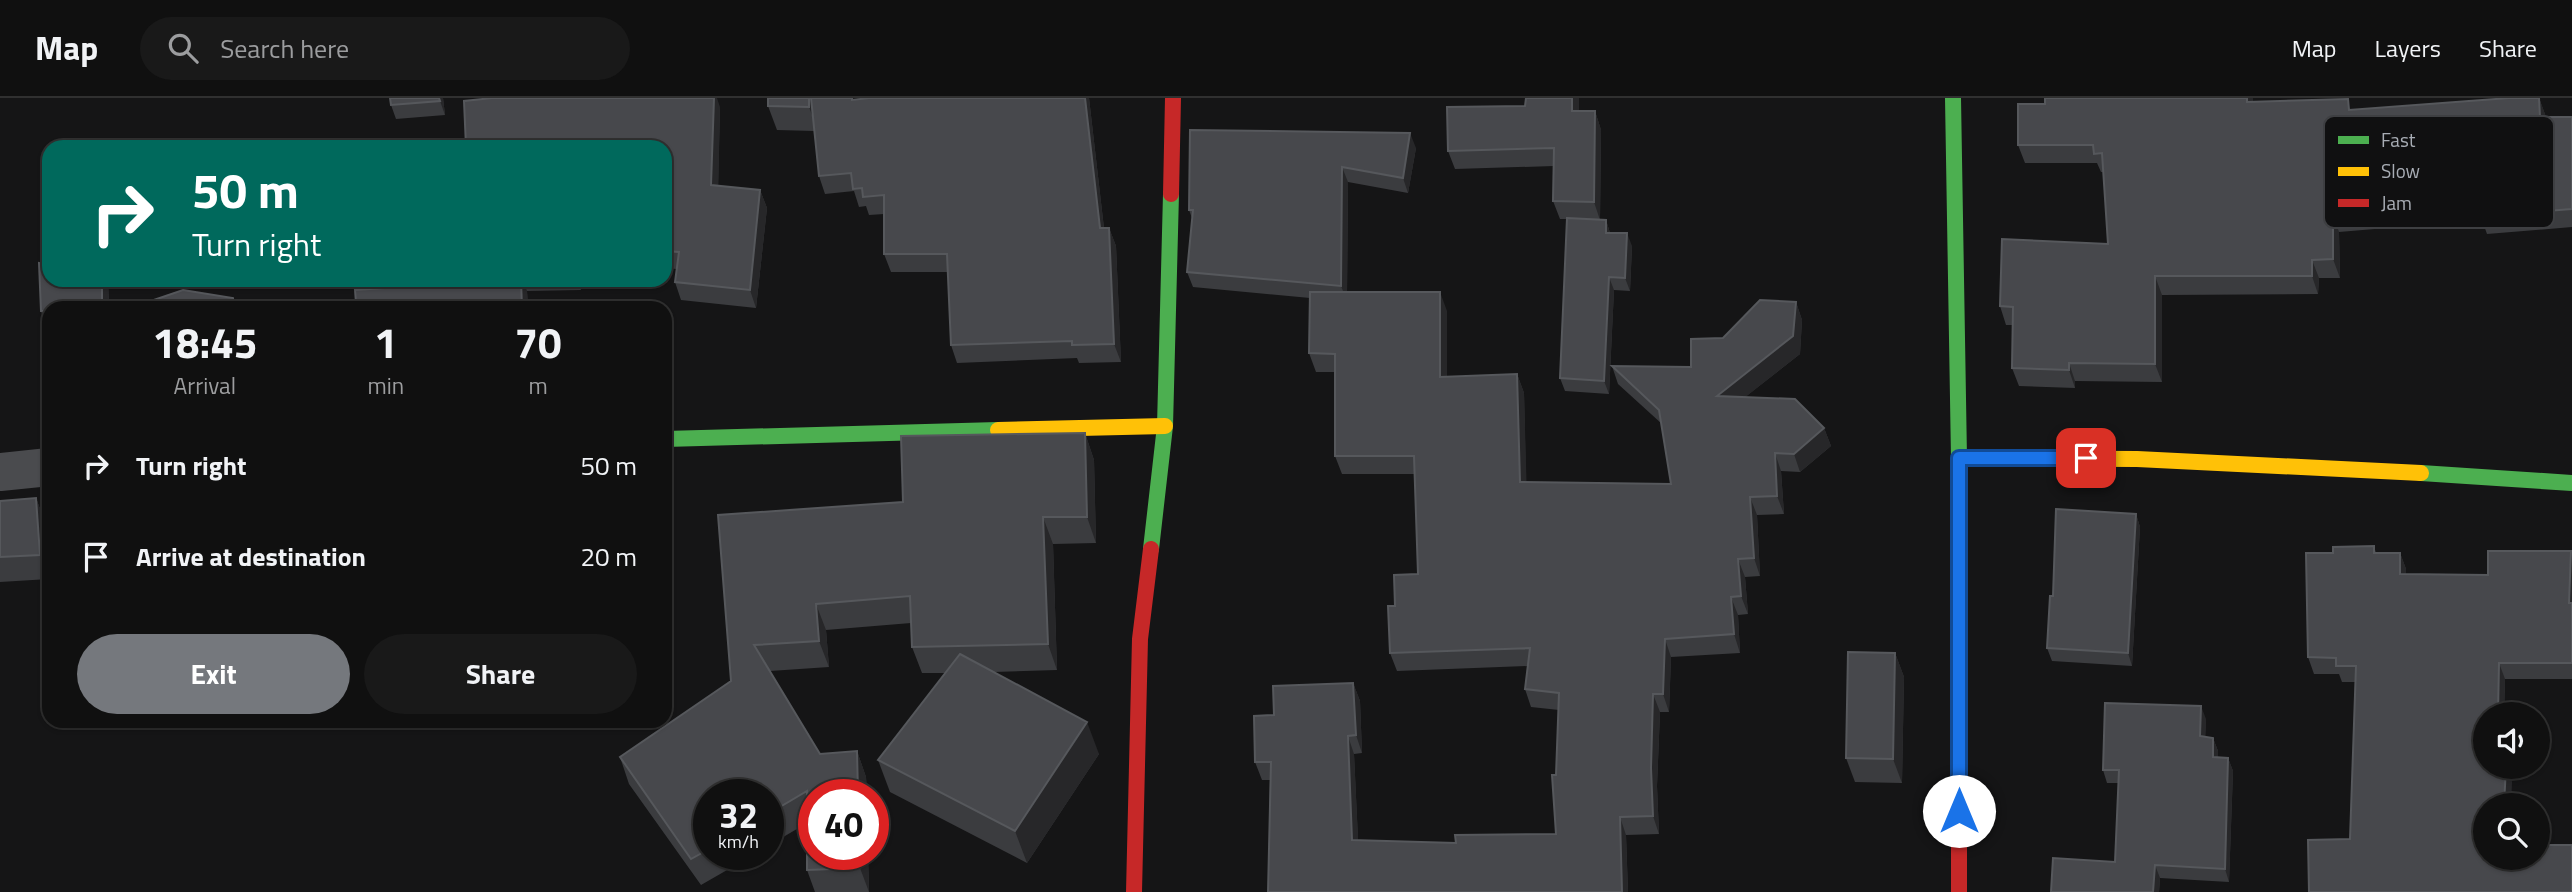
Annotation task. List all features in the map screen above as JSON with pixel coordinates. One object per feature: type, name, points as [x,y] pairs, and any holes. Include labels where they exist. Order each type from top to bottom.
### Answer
[{"type":"street","points":[[1134,892],[1140,639],[1165,426],[1173,98]]},
{"type":"street","points":[[1953,98],[1959,458],[1959,892]]},
{"type":"street","points":[[672,439],[1165,426]]},
{"type":"street","points":[[1959,458],[2150,459],[2572,483]]},
{"type":"street","points":[[0,472],[42,468]]},
{"type":"building","points":[[390,98],[439,98],[440,101],[391,105]]},
{"type":"building","points":[[492,98],[714,98],[711,185],[760,190],[750,290],[675,282],[679,252],[672,252],[672,140],[466,140],[464,101]]},
{"type":"building","points":[[768,98],[809,98],[809,107],[768,106]]},
{"type":"building","points":[[811,98],[1085,98],[1100,228],[1109,228],[1114,344],[1072,345],[1072,341],[951,345],[947,254],[884,254],[884,195],[863,197],[862,188],[853,189],[851,173],[819,176]]},
{"type":"building","points":[[1526,98],[1572,98],[1572,111],[1595,111],[1594,202],[1553,201],[1554,148],[1448,151],[1447,107],[1525,106]]},
{"type":"building","points":[[2045,98],[2247,98],[2247,102],[2348,99],[2349,110],[2539,98],[2540,116],[2324,116],[2324,228],[2333,228],[2333,259],[2312,260],[2312,276],[2155,276],[2155,364],[2069,363],[2069,370],[2012,368],[2013,307],[2000,306],[2002,239],[2108,244],[2102,153],[2094,154],[2093,145],[2018,145],[2018,104],[2045,104]]},
{"type":"building","points":[[2554,117],[2572,117],[2572,209],[2554,210]]},
{"type":"building","points":[[1190,130],[1410,133],[1403,178],[1342,167],[1341,286],[1187,272],[1193,210],[1189,210]]},
{"type":"building","points":[[1567,218],[1606,220],[1606,233],[1627,233],[1625,278],[1609,277],[1604,381],[1560,378]]},
{"type":"building","points":[[39,263],[42,264],[42,287],[102,287],[102,301],[42,301],[41,311]]},
{"type":"building","points":[[399,287],[521,287],[522,301],[356,301],[355,290]]},
{"type":"building","points":[[183,290],[233,298],[233,301],[151,301]]},
{"type":"building","points":[[1310,292],[1440,292],[1440,377],[1517,374],[1520,482],[1671,484],[1659,410],[1612,366],[1691,367],[1691,339],[1723,338],[1760,300],[1796,302],[1793,336],[1717,396],[1795,399],[1824,428],[1794,454],[1775,453],[1777,496],[1750,497],[1754,558],[1738,559],[1741,596],[1731,597],[1734,634],[1665,639],[1663,694],[1653,694],[1653,816],[1620,817],[1622,892],[1268,892],[1271,762],[1255,762],[1254,716],[1274,715],[1273,686],[1353,683],[1356,735],[1348,736],[1352,840],[1456,843],[1455,835],[1556,834],[1552,775],[1556,775],[1559,693],[1525,689],[1530,648],[1390,653],[1388,606],[1395,606],[1394,575],[1418,574],[1414,456],[1335,456],[1335,354],[1309,353]]},
{"type":"building","points":[[1085,433],[1087,517],[1043,517],[1048,644],[912,647],[910,596],[816,604],[819,641],[754,645],[820,754],[857,751],[858,779],[798,779],[798,796],[784,805],[784,779],[693,779],[691,859],[620,757],[662,728],[672,728],[672,721],[731,681],[718,515],[903,502],[901,436]]},
{"type":"building","points":[[36,498],[40,555],[0,557],[0,501]]},
{"type":"building","points":[[2056,509],[2136,514],[2128,653],[2047,648],[2050,596],[2053,596]]},
{"type":"building","points":[[2374,546],[2374,553],[2400,553],[2400,574],[2488,575],[2488,551],[2571,551],[2569,603],[2572,603],[2572,663],[2499,663],[2498,702],[2473,702],[2473,779],[2505,779],[2505,793],[2473,793],[2473,870],[2550,870],[2550,845],[2572,845],[2572,892],[2309,892],[2308,840],[2350,839],[2356,666],[2336,666],[2336,658],[2308,657],[2306,553],[2333,553],[2333,547]]},
{"type":"building","points":[[1848,652],[1895,653],[1893,759],[1846,758]]},
{"type":"building","points":[[960,654],[1087,722],[1015,831],[878,760]]},
{"type":"building","points":[[2105,703],[2201,706],[2200,736],[2213,738],[2213,757],[2228,758],[2225,869],[2155,865],[2153,892],[2051,892],[2053,858],[2115,862],[2119,770],[2103,770]]},
{"type":"traffic: fast","points":[[1953,98],[1959,458],[1959,686]]},
{"type":"traffic: fast","points":[[1151,549],[1165,426],[1171,194]]},
{"type":"traffic: fast","points":[[672,439],[998,430]]},
{"type":"traffic: fast","points":[[2421,473],[2572,483]]},
{"type":"traffic: slow","points":[[998,430],[1165,426]]},
{"type":"traffic: slow","points":[[1959,458],[2137,459],[2421,473]]},
{"type":"traffic: jam","points":[[1171,194],[1173,98]]},
{"type":"traffic: jam","points":[[1134,892],[1140,639],[1151,549]]},
{"type":"traffic: jam","points":[[1959,686],[1959,892]]},
{"type":"route","points":[[1959,811],[1959,458],[2086,458]]}]
